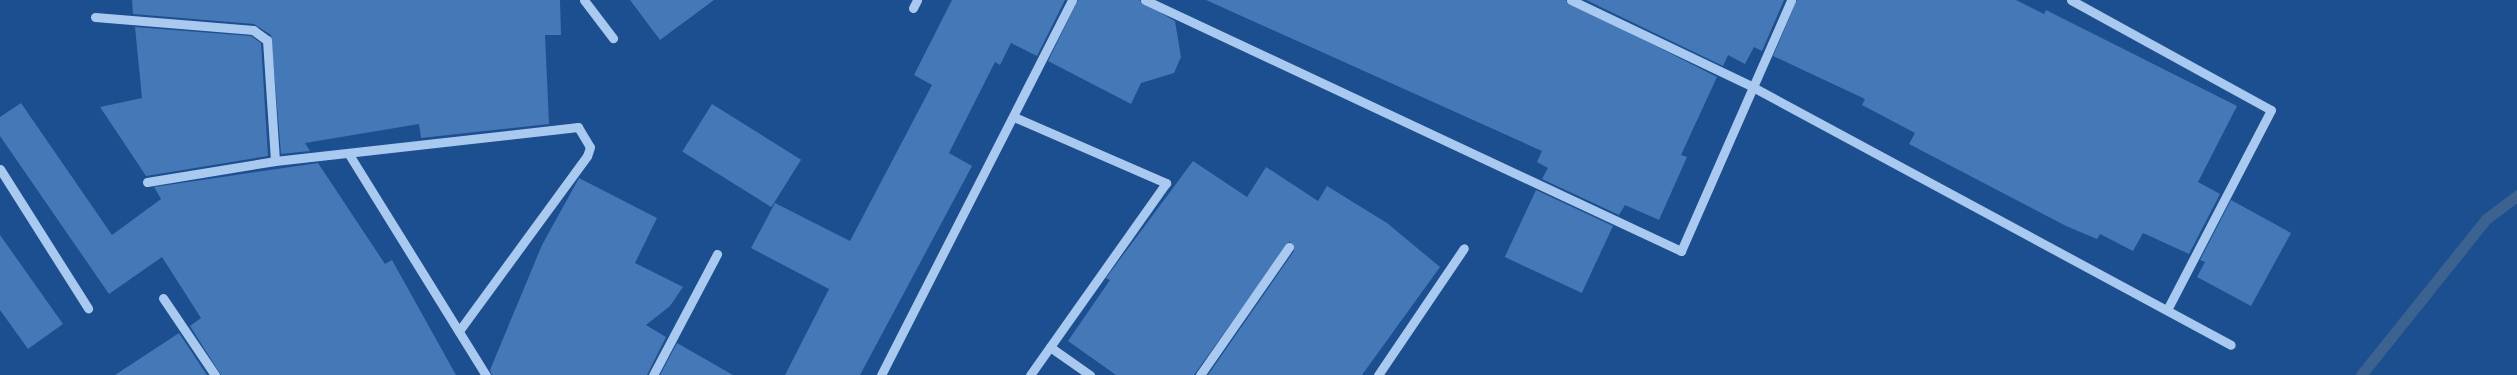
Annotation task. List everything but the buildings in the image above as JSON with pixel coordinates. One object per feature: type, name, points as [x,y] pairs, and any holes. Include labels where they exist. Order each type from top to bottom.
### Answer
[{"type":"street","points":[[584,0],[613,38]]},
{"type":"street","points":[[881,375],[1072,0]]},
{"type":"street","points":[[1145,0],[1681,251],[1750,86],[1791,0]]},
{"type":"street","points":[[1571,0],[1750,86],[2231,345]]},
{"type":"street","points":[[2071,0],[2090,4],[2271,110],[2167,310]]},
{"type":"street","points":[[95,17],[253,30],[267,40],[275,161]]},
{"type":"street","points":[[1014,117],[1166,183],[1030,375]]},
{"type":"street","points":[[147,182],[275,161],[350,156],[567,125],[578,127],[586,136],[587,156],[459,331]]},
{"type":"street","points":[[350,156],[486,375]]},
{"type":"street","points":[[0,169],[88,308]]},
{"type":"street","points":[[1200,375],[1289,247]]},
{"type":"street","points":[[1378,375],[1464,248]]},
{"type":"street","points":[[652,375],[717,254]]},
{"type":"street","points":[[163,298],[215,375]]},
{"type":"street","points":[[1050,347],[1090,375]]},
{"type":"waterway","points":[[2361,375],[2486,219],[2517,196]]}]
